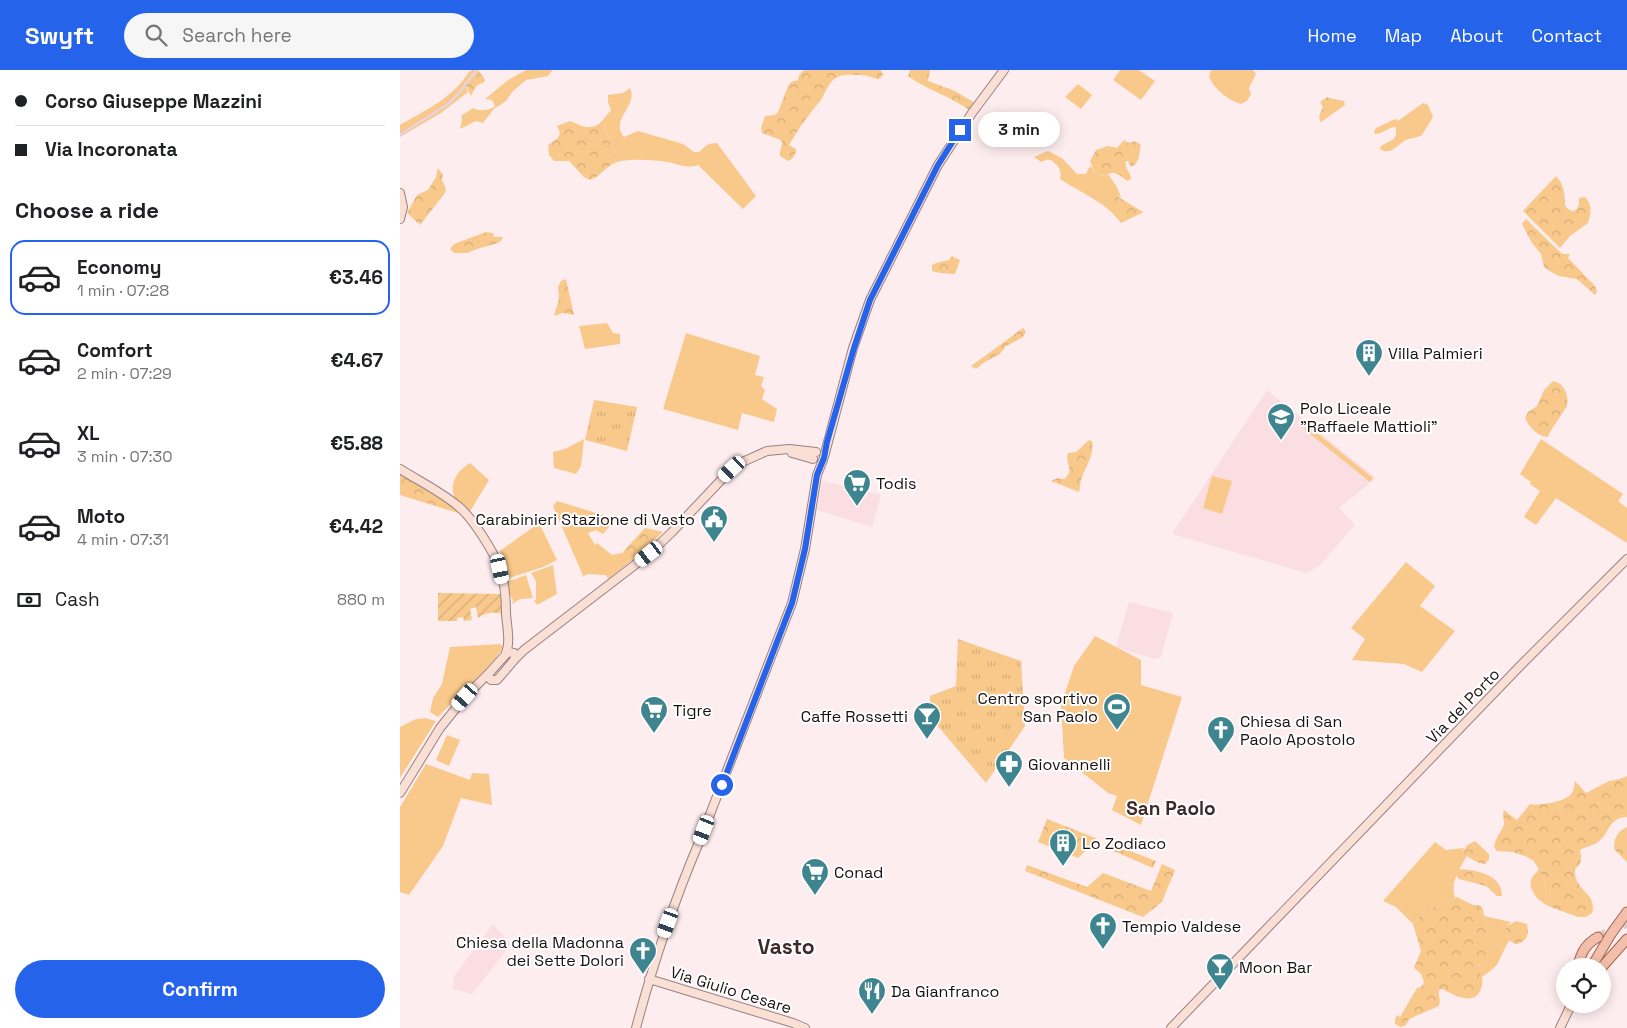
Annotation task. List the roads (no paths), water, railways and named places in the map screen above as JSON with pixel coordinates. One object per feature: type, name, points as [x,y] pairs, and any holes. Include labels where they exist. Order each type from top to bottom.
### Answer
[{"type":"main road","points":[[636,1028],[649,980],[684,878],[792,603],[805,549],[817,475],[818,457],[827,442],[870,300],[938,165],[972,113],[1004,70]]},
{"type":"main road","points":[[400,192],[403,207],[400,219]]},
{"type":"main road","points":[[400,793],[447,719],[465,697],[490,676],[511,653],[524,650],[649,554],[738,464],[759,454],[776,450],[789,449],[818,457]]},
{"type":"main road","points":[[400,469],[449,499],[472,520],[477,528],[500,569],[506,603],[511,653]]},
{"type":"main road","name":"Via del Porto","points":[[1171,1028],[1522,664],[1627,558]]},
{"type":"main road","points":[[1597,958],[1627,912]]},
{"type":"main road","points":[[1580,958],[1586,946],[1598,937]]},
{"type":"main road","points":[[1610,958],[1627,939]]},
{"type":"main road","name":"Via Giulio Cesare","points":[[649,980],[805,1028]]},
{"type":"main road","points":[[1560,1028],[1568,1013]]},
{"type":"main road","points":[[1564,1028],[1569,1013]]},
{"type":"waterway","points":[[400,135],[448,104],[477,70]]},
{"type":"tunnel","points":[[1598,937],[1627,923]]},
{"type":"place","name":"Villa Palmieri","points":[[1369,377]]},
{"type":"place","name":"Polo Liceale \"Raffaele Mattioli\"","points":[[1281,441]]},
{"type":"place","name":"Todis","points":[[857,507]]},
{"type":"place","name":"Carabinieri Stazione di Vasto","points":[[714,543]]},
{"type":"place","name":"Centro sportivo San Paolo","points":[[1117,731]]},
{"type":"place","name":"Tigre","points":[[654,734]]},
{"type":"place","name":"Caffe Rossetti","points":[[927,740]]},
{"type":"place","name":"Chiesa di San Paolo Apostolo","points":[[1221,754]]},
{"type":"place","name":"Giovannelli","points":[[1009,788]]},
{"type":"place","name":"Lo Zodiaco","points":[[1063,867]]},
{"type":"place","name":"Conad","points":[[815,896]]},
{"type":"place","name":"Tempio Valdese","points":[[1103,950]]},
{"type":"place","name":"Chiesa della Madonna dei Sette Dolori","points":[[643,975]]},
{"type":"place","name":"Moon Bar","points":[[1220,991]]},
{"type":"place","name":"Da Gianfranco","points":[[872,1015]]},
{"type":"district","name":"San Paolo","points":[[1171,808]]},
{"type":"district","name":"Vasto","points":[[786,946]]}]
